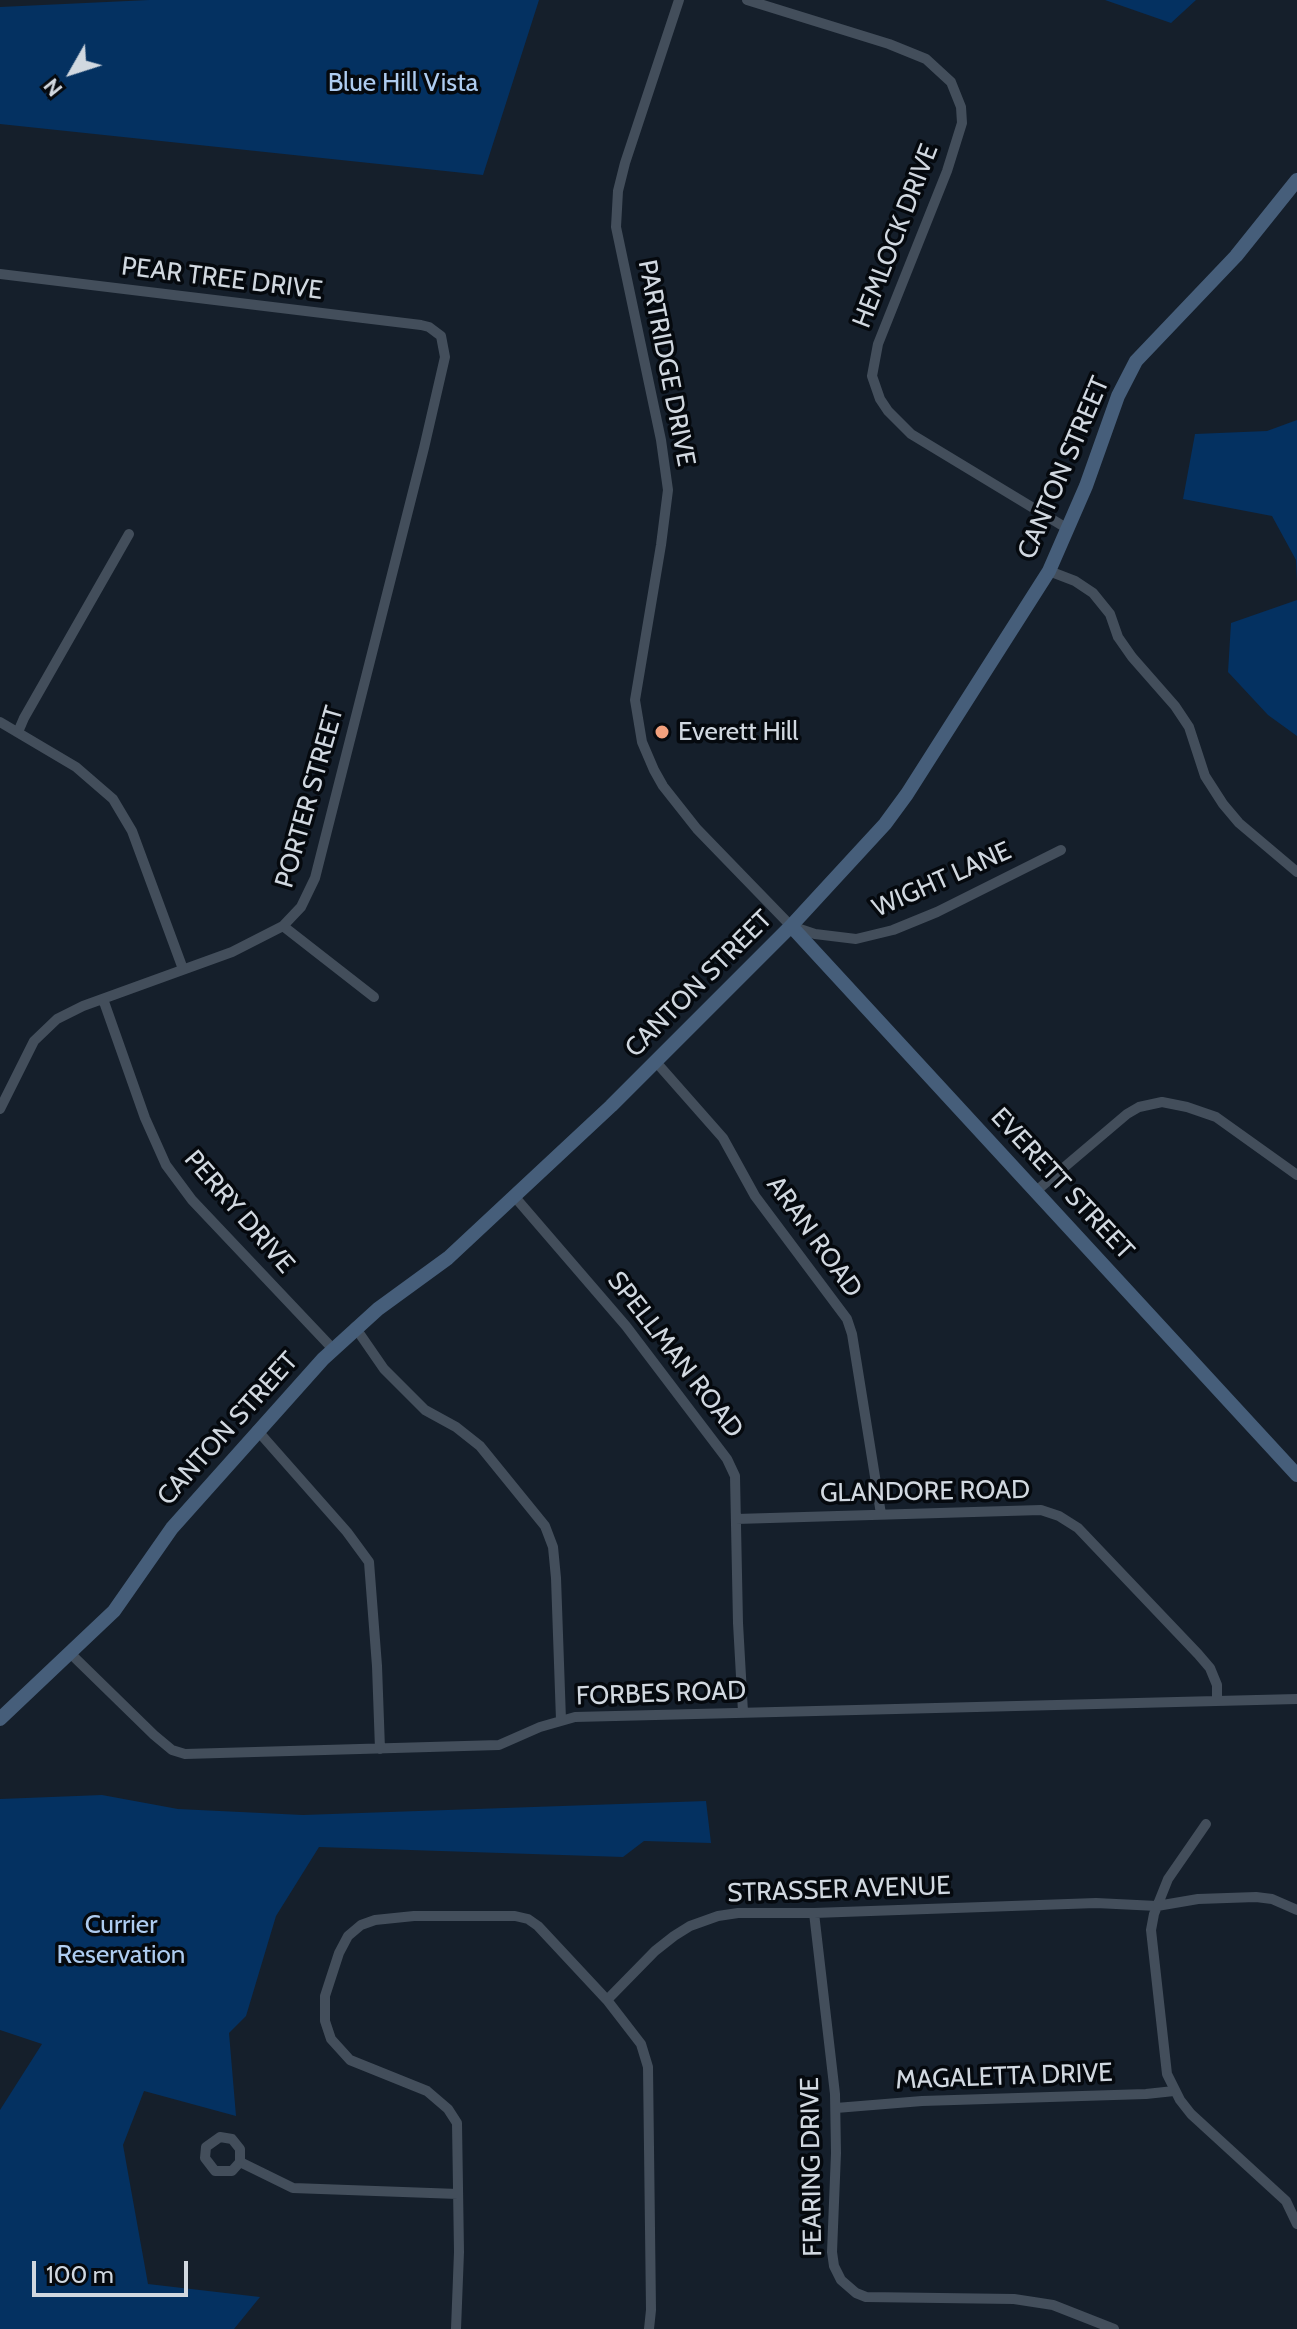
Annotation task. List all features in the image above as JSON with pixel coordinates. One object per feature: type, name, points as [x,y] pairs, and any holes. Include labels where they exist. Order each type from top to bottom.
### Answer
[{"type":"main road","name":"CANTON STREET","points":[[0,1719],[114,1611],[172,1528],[333,1349],[355,1327],[448,1258],[656,1062],[828,888],[902,802],[1049,571],[1118,396],[1136,361],[1236,256],[1297,180]]},
{"type":"main road","name":"EVERETT STREET","points":[[791,926],[1297,1475]]},
{"type":"street","name":"PARTRIDGE DRIVE","points":[[679,0],[618,191],[616,227],[661,440],[668,490],[635,700],[642,742],[663,786],[697,829],[791,926]]},
{"type":"street","name":"HEMLOCK DRIVE","points":[[747,0],[889,44],[926,59],[951,82],[961,107],[962,123],[947,171],[878,344],[872,376],[888,411],[911,434],[1068,529]]},
{"type":"street","name":"PEAR TREE DRIVE","points":[[0,274],[421,325],[437,332]]},
{"type":"street","name":"PORTER STREET","points":[[0,1109],[40,1032],[67,1013],[232,952],[283,926],[301,907],[315,878],[424,448],[445,357],[444,346],[437,332]]},
{"type":"street","points":[[18,732],[129,534]]},
{"type":"street","points":[[1049,571],[1075,581],[1093,593],[1110,614],[1118,637],[1132,657],[1175,706],[1189,727],[1205,776],[1223,804],[1239,823],[1297,872]]},
{"type":"street","points":[[0,722],[76,767],[113,799],[132,831],[183,969]]},
{"type":"street","name":"WIGHT LANE","points":[[791,926],[837,939],[874,935],[923,918],[1061,850]]},
{"type":"street","points":[[283,926],[374,997]]},
{"type":"street","name":"PERRY DRIVE","points":[[103,999],[145,1118],[166,1165],[192,1200],[333,1349]]},
{"type":"street","name":"ARAN ROAD","points":[[656,1062],[723,1138],[755,1196],[845,1315],[852,1334],[881,1514]]},
{"type":"street","points":[[1035,1192],[1127,1114],[1139,1107],[1162,1102],[1216,1117],[1297,1175]]},
{"type":"street","name":"SPELLMAN ROAD","points":[[514,1196],[597,1289],[727,1459],[735,1476],[743,1712]]},
{"type":"street","points":[[355,1327],[384,1369],[425,1410],[456,1427],[480,1446],[545,1526],[553,1547],[556,1578],[561,1720]]},
{"type":"street","points":[[257,1430],[347,1532],[369,1562],[380,1749]]},
{"type":"street","name":"GLANDORE ROAD","points":[[736,1519],[1041,1510],[1059,1516],[1078,1528],[1198,1654],[1210,1668],[1217,1685],[1217,1700]]},
{"type":"street","name":"FORBES ROAD","points":[[71,1654],[154,1735],[172,1750],[185,1754],[499,1745],[575,1717],[1297,1699]]},
{"type":"street","points":[[1206,1824],[1168,1879],[1151,1930],[1167,2074],[1174,2091],[1191,2114],[1286,2201],[1297,2224]]},
{"type":"street","name":"STRASSER AVENUE","points":[[607,2000],[655,1951],[690,1926],[738,1913],[1096,1903],[1157,1906],[1198,1899],[1256,1897],[1272,1899],[1297,1910]]},
{"type":"street","name":"FEARING DRIVE","points":[[814,1913],[836,2108],[832,2252],[841,2280],[856,2293],[890,2300],[1014,2299],[1053,2305],[1114,2329]]},
{"type":"street","points":[[456,2329],[457,2123],[448,2109],[427,2091],[350,2060],[331,2039],[325,2021],[325,1996],[339,1953],[348,1936],[361,1925],[375,1920],[492,1915],[528,1919],[607,2000],[641,2044],[648,2067],[649,2329]]},
{"type":"street","name":"MAGALETTA DRIVE","points":[[836,2108],[922,2101],[1174,2091]]},
{"type":"street","points":[[240,2162],[293,2188],[458,2194]]},
{"type":"green space","name":"Blue Hill Vista","points":[[149,0],[539,0],[483,175],[0,124],[0,7]]},
{"type":"green space","points":[[1105,0],[1196,0],[1171,23]]},
{"type":"green space","points":[[1297,420],[1297,582],[1296,560],[1272,516],[1183,499],[1195,434],[1267,431]]},
{"type":"green space","points":[[1297,600],[1297,736],[1268,715],[1228,672],[1231,623]]},
{"type":"green space","name":"Currier Reservation","points":[[102,1795],[178,1809],[303,1815],[706,1801],[711,1843],[644,1841],[623,1857],[319,1847],[276,1916],[246,2016],[229,2033],[236,2116],[144,2091],[123,2145],[148,2284],[260,2297],[234,2329],[0,2329],[0,2110],[42,2044],[0,2030],[0,1799]]},
{"type":"place","name":"Everett Hill","points":[[662,732]]}]
